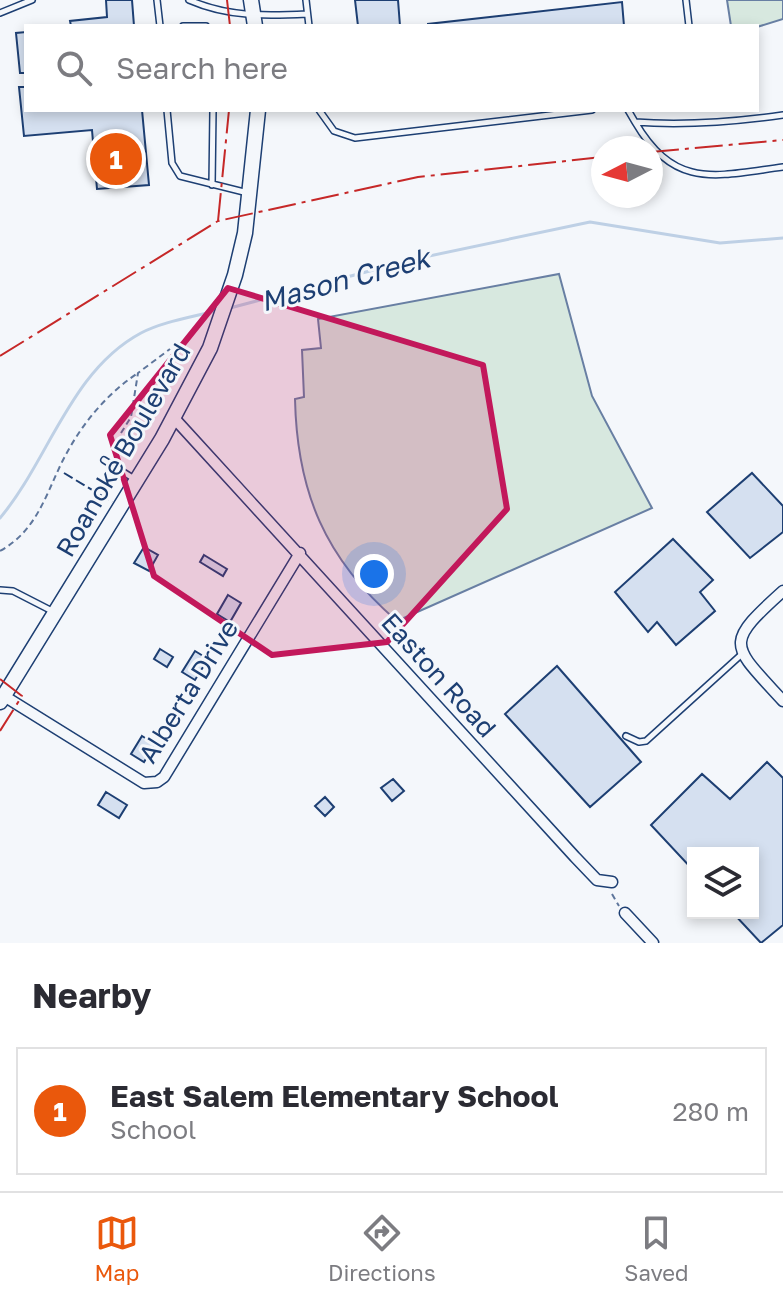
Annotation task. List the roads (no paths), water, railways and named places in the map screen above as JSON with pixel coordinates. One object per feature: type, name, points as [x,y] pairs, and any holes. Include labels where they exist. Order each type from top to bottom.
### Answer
[{"type":"main road","points":[[251,0],[254,22]]},
{"type":"main road","name":"Roanoke Boulevard","points":[[2,699],[174,418],[223,315],[235,275],[252,193],[258,112]]},
{"type":"street","name":"Easton Road","points":[[174,418],[597,880],[612,882]]},
{"type":"street","name":"Alberta Drive","points":[[2,699],[144,783],[157,782],[164,777],[300,553]]},
{"type":"street","points":[[783,591],[746,625],[741,641],[742,653],[783,701]]},
{"type":"street","points":[[625,913],[653,943]]},
{"type":"lane","points":[[0,13],[32,0]]},
{"type":"lane","points":[[157,0],[160,24]]},
{"type":"lane","points":[[189,0],[254,22],[307,14]]},
{"type":"lane","points":[[306,0],[309,24]]},
{"type":"lane","points":[[686,0],[689,24]]},
{"type":"lane","points":[[167,112],[172,163],[180,176],[252,193]]},
{"type":"lane","points":[[212,185],[213,112]]},
{"type":"lane","points":[[320,112],[334,131],[355,138],[575,112]]},
{"type":"lane","points":[[629,112],[657,154],[694,175],[711,177],[783,167]]},
{"type":"lane","points":[[635,122],[709,125],[783,115]]},
{"type":"lane","points":[[104,460],[136,481]]},
{"type":"lane","points":[[0,590],[13,591],[55,613]]},
{"type":"lane","points":[[626,736],[639,742],[646,741],[742,653]]},
{"type":"waterway","name":"Mason Creek","points":[[230,308],[415,259],[590,222],[720,243],[783,238]]},
{"type":"waterway","name":"Mason Creek","points":[[0,518],[33,470],[78,393],[117,349],[150,329],[219,310]]},
{"type":"place","name":"East Salem Elementary School","points":[[116,159]]}]
